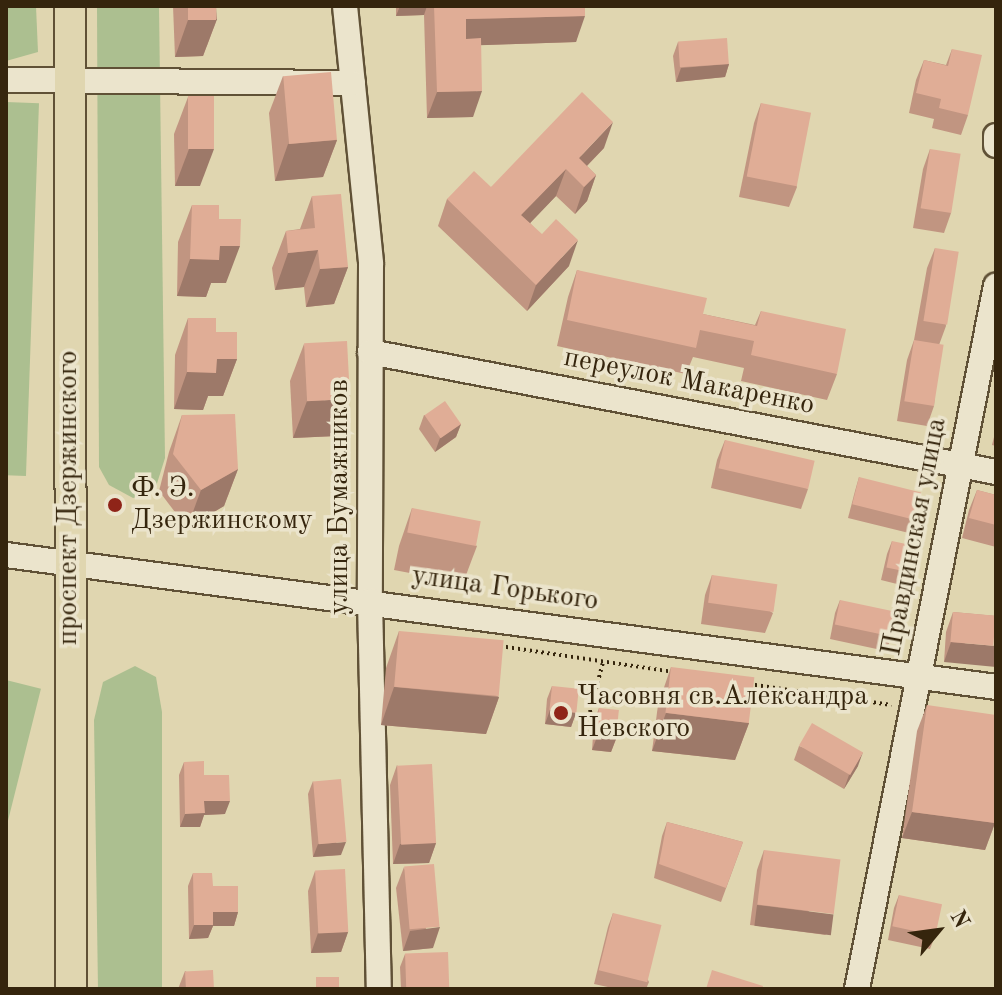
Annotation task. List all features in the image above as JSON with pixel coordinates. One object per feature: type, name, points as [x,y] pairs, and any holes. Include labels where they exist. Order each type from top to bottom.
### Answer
[{"type":"main road","name":"проспект Дзержинского","points":[[70,6],[71,989]]},
{"type":"street","name":"улица Бумажников","points":[[345,6],[371,264],[370,601],[379,989]]},
{"type":"street","points":[[6,80],[353,83]]},
{"type":"street","points":[[996,136],[996,145]]},
{"type":"street","name":"Правдинская улица","points":[[857,989],[996,286]]},
{"type":"street","name":"переулок Макаренко","points":[[370,352],[996,472]]},
{"type":"street","name":"улица Горького","points":[[6,555],[69,560],[996,687]]},
{"type":"path","points":[[494,645],[680,673]]},
{"type":"path","points":[[590,712],[603,662]]},
{"type":"path","points":[[742,683],[911,708]]},
{"type":"green space","points":[[6,6],[36,6],[38,52],[6,61]]},
{"type":"green space","points":[[97,6],[159,6],[165,458],[154,493],[133,498],[109,485],[99,467]]},
{"type":"green space","points":[[6,102],[39,103],[26,476],[6,475]]},
{"type":"green space","points":[[135,666],[156,677],[162,712],[162,989],[98,989],[94,720],[103,682]]},
{"type":"green space","points":[[6,680],[41,689],[6,829]]},
{"type":"building","points":[[188,6],[216,6],[216,20],[188,20]]},
{"type":"building","points":[[434,6],[585,6],[585,16],[466,19],[466,39],[481,38],[482,91],[437,92]]},
{"type":"building","points":[[727,38],[729,64],[680,67],[678,41]]},
{"type":"building","points":[[952,49],[982,55],[968,115],[939,108],[941,99],[916,93],[924,60],[948,66]]},
{"type":"building","points":[[331,72],[337,140],[289,144],[283,76]]},
{"type":"building","points":[[582,92],[613,122],[579,158],[596,175],[584,187],[566,169],[521,215],[542,234],[556,219],[578,240],[536,285],[447,199],[474,171],[491,187]]},
{"type":"building","points":[[188,96],[214,96],[214,149],[188,149]]},
{"type":"building","points":[[761,103],[811,113],[797,186],[747,177]]},
{"type":"building","points":[[930,149],[961,154],[951,213],[921,208]]},
{"type":"building","points":[[341,194],[348,267],[320,269],[318,250],[288,253],[286,231],[315,228],[312,196]]},
{"type":"building","points":[[192,205],[219,205],[219,219],[241,219],[240,246],[220,246],[219,260],[190,259]]},
{"type":"building","points":[[935,248],[959,252],[947,325],[923,321]]},
{"type":"building","points":[[577,270],[707,298],[703,314],[757,326],[761,311],[846,329],[837,374],[751,355],[754,341],[700,330],[696,348],[567,320]]},
{"type":"building","points":[[188,318],[216,318],[216,332],[237,332],[237,359],[217,359],[216,373],[187,372]]},
{"type":"building","points":[[914,340],[944,345],[934,406],[904,401]]},
{"type":"building","points":[[347,341],[350,399],[307,401],[304,343]]},
{"type":"building","points":[[445,401],[461,424],[441,438],[425,415]]},
{"type":"building","points":[[235,414],[238,469],[201,490],[173,454],[182,415]]},
{"type":"building","points":[[725,440],[815,461],[808,489],[718,468]]},
{"type":"building","points":[[859,477],[921,492],[914,520],[852,504]]},
{"type":"building","points":[[977,490],[996,495],[996,525],[969,518]]},
{"type":"building","points":[[412,508],[481,521],[476,546],[407,533]]},
{"type":"building","points":[[892,541],[916,546],[911,573],[886,567]]},
{"type":"building","points":[[712,575],[777,584],[773,612],[708,603]]},
{"type":"building","points":[[840,600],[897,612],[892,637],[835,624]]},
{"type":"building","points":[[953,612],[996,616],[993,646],[950,642]]},
{"type":"building","points":[[399,631],[504,640],[499,696],[394,687]]},
{"type":"building","points":[[671,667],[754,677],[749,723],[665,713]]},
{"type":"building","points":[[552,686],[579,689],[576,713],[549,710]]},
{"type":"building","points":[[927,705],[996,715],[995,823],[912,812]]},
{"type":"building","points":[[599,708],[619,710],[616,739],[596,737]]},
{"type":"building","points":[[812,723],[863,752],[850,775],[799,746]]},
{"type":"building","points":[[204,761],[204,775],[229,775],[230,801],[204,801],[205,813],[185,814],[184,762]]},
{"type":"building","points":[[432,764],[436,843],[401,845],[397,766]]},
{"type":"building","points":[[341,779],[346,842],[319,844],[313,781]]},
{"type":"building","points":[[667,822],[743,842],[726,888],[659,864]]},
{"type":"building","points":[[764,850],[840,859],[834,914],[757,905]]},
{"type":"building","points":[[434,864],[439,927],[410,929],[404,867]]},
{"type":"building","points":[[345,869],[348,932],[318,933],[315,871]]},
{"type":"building","points":[[193,873],[212,873],[213,886],[238,886],[238,912],[213,912],[213,925],[194,925]]},
{"type":"building","points":[[899,895],[942,904],[935,935],[892,926]]},
{"type":"building","points":[[613,913],[662,925],[647,982],[599,970]]},
{"type":"building","points":[[448,952],[449,989],[406,989],[405,954]]},
{"type":"building","points":[[213,970],[214,989],[186,989],[185,971]]},
{"type":"building","points":[[712,970],[763,986],[762,989],[706,989]]},
{"type":"building","points":[[316,977],[339,977],[339,989],[316,989]]},
{"type":"place","name":"Ф. Э. Дзержинскому","points":[[115,505]]},
{"type":"place","name":"Часовня св.Александра Невского","points":[[561,713]]}]
